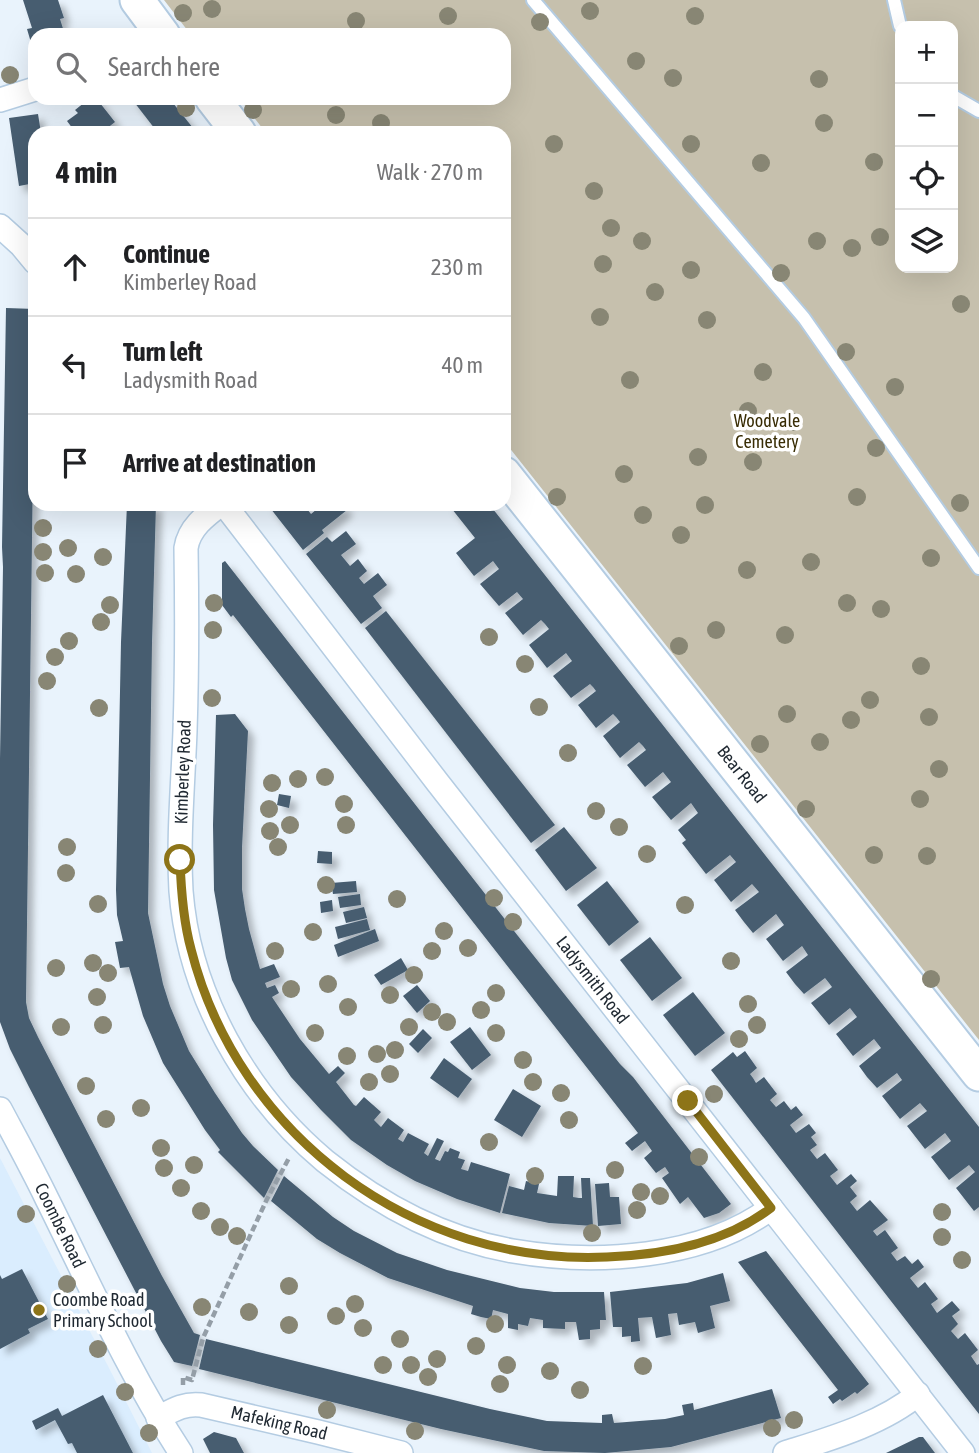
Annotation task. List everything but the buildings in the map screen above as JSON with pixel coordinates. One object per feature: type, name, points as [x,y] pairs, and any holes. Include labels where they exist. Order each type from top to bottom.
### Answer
[{"type":"street","points":[[137,0],[158,28]]},
{"type":"street","points":[[0,100],[28,91]]},
{"type":"street","points":[[217,105],[234,126]]},
{"type":"street","points":[[0,226],[28,254]]},
{"type":"street","name":"Bear Road","points":[[511,483],[979,1074]]},
{"type":"street","name":"Kimberley Road","points":[[214,511],[193,529],[186,548],[187,650],[181,893],[191,949],[214,1015],[241,1065],[277,1114],[304,1142],[343,1175],[400,1212],[441,1231],[481,1244],[531,1254],[570,1258],[620,1256],[696,1244],[744,1226],[771,1208]]},
{"type":"street","name":"Ladysmith Road","points":[[227,511],[963,1453]]},
{"type":"street","name":"Coombe Road","points":[[0,1109],[47,1198],[126,1361],[181,1453]]},
{"type":"street","points":[[785,1453],[875,1420],[918,1394]]},
{"type":"street","name":"Mafeking Road","points":[[158,1418],[182,1406],[201,1405],[401,1453]]},
{"type":"lane","points":[[533,0],[804,318],[979,568]]},
{"type":"lane","points":[[894,0],[899,21]]},
{"type":"lane","points":[[958,99],[979,111]]},
{"type":"path","points":[[193,1376],[203,1338],[262,1209],[288,1159],[304,1142]]},
{"type":"shaded area","name":"Coombe Road Primary School","points":[[0,1158],[109,1368],[152,1453],[0,1453]]},
{"type":"green space","name":"Woodvale Cemetery","points":[[164,0],[979,0],[979,1040],[511,450],[511,126],[261,126],[244,105],[511,105],[511,28],[186,28]]},
{"type":"place","name":"Coombe Road Primary School","points":[[39,1310]]},
{"type":"route","points":[[180,860],[181,893],[191,949],[204,992],[241,1065],[277,1114],[319,1156],[400,1212],[441,1231],[481,1244],[560,1257],[645,1254],[725,1235],[771,1208],[688,1101]]}]
